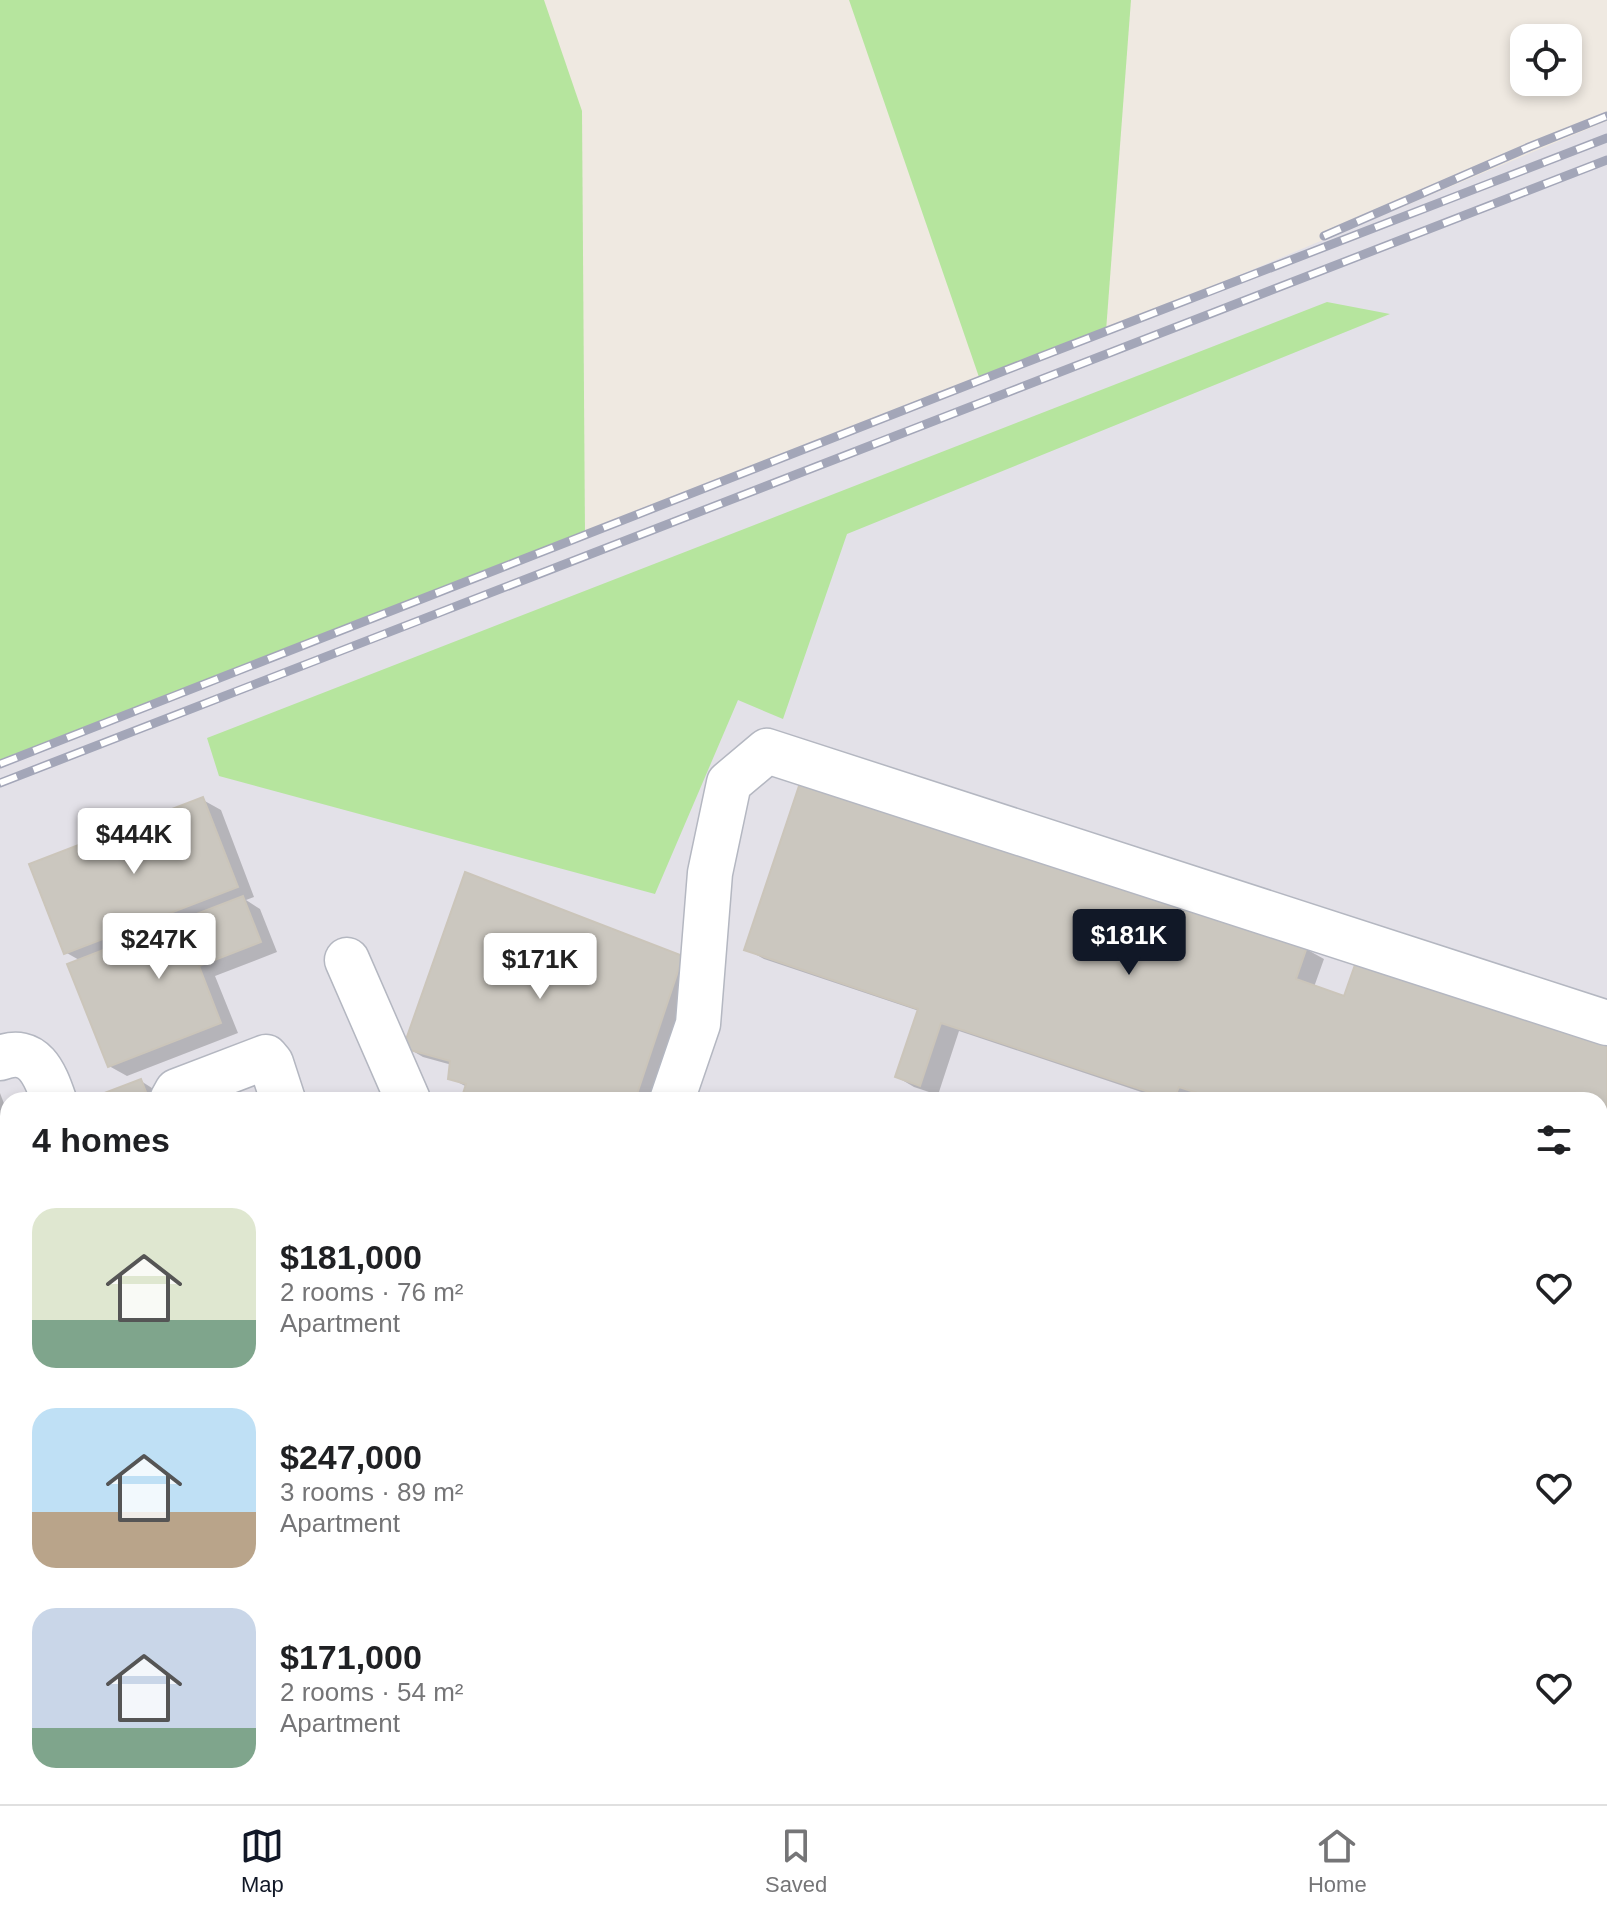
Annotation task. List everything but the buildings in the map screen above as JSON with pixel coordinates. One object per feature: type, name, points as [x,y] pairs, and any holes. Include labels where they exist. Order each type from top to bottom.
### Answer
[{"type":"street","points":[[675,1092],[698,1024],[710,873],[729,783],[767,751],[1607,1023]]},
{"type":"street","points":[[347,960],[405,1092]]},
{"type":"street","points":[[0,1058],[8,1055],[32,1059],[45,1073],[51,1092]]},
{"type":"street","points":[[176,1092],[266,1057],[280,1092]]},
{"type":"shaded area","points":[[1607,121],[1607,1092],[0,1092],[0,764],[1106,331]]},
{"type":"green space","points":[[0,0],[544,0],[582,111],[585,535],[0,764]]},
{"type":"green space","points":[[849,0],[1131,0],[1106,331],[980,380]]},
{"type":"green space","points":[[1327,302],[1390,314],[847,534],[783,719],[738,700],[655,894],[219,776],[207,738]]},
{"type":"railway","points":[[1324,236],[1607,116]]},
{"type":"railway","points":[[0,764],[1607,138]]},
{"type":"railway","points":[[0,783],[1607,160]]}]
